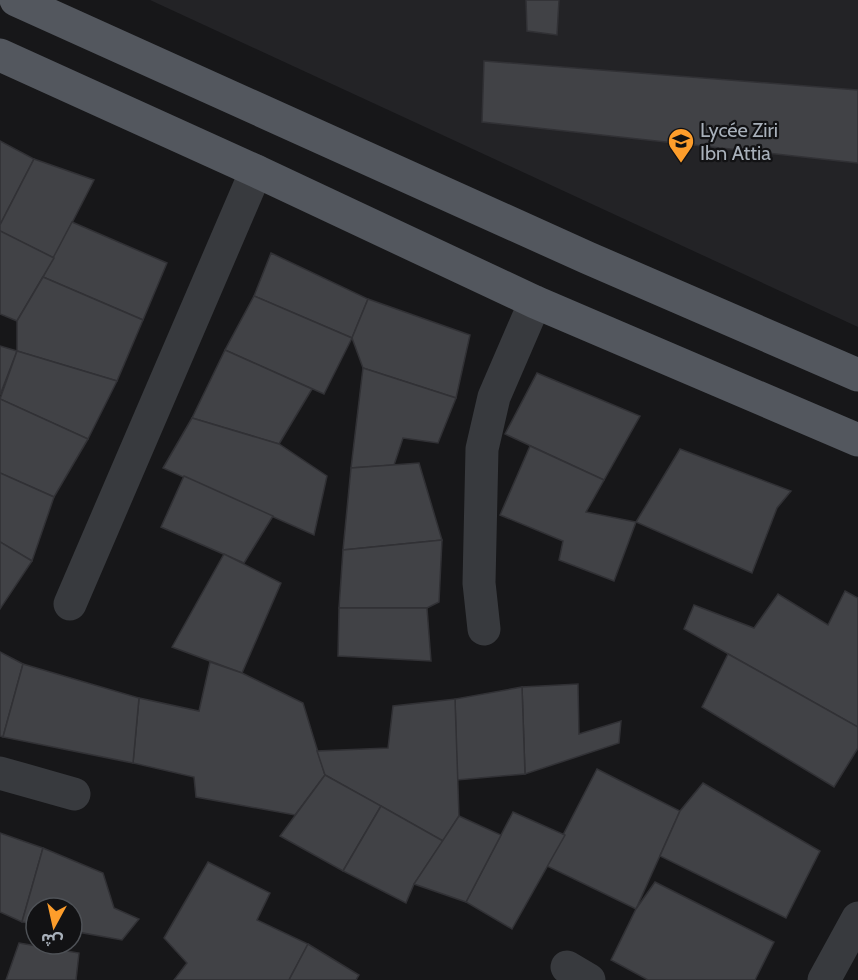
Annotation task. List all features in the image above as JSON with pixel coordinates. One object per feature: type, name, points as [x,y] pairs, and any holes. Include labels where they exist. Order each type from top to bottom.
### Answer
[{"type":"main road","points":[[16,0],[578,254],[858,375]]},
{"type":"main road","points":[[0,55],[256,171],[535,302],[858,440]]},
{"type":"street","points":[[70,604],[256,171]]},
{"type":"street","points":[[484,629],[479,583],[482,448],[494,398],[535,302]]},
{"type":"street","points":[[0,773],[74,794]]},
{"type":"street","points":[[824,980],[858,918]]},
{"type":"shaded area","name":"Lycée Ziri Ibn Attia","points":[[150,0],[858,0],[858,327]]},
{"type":"building","points":[[526,0],[559,0],[557,35],[527,31]]},
{"type":"building","points":[[484,61],[858,90],[858,163],[482,122]]},
{"type":"building","points":[[0,141],[34,159],[0,225]]},
{"type":"building","points":[[34,159],[94,180],[54,258],[0,231],[0,225]]},
{"type":"building","points":[[72,222],[167,263],[143,320],[43,277]]},
{"type":"building","points":[[0,231],[54,258],[17,321],[0,314]]},
{"type":"building","points":[[271,253],[368,299],[352,338],[254,296]]},
{"type":"building","points":[[43,277],[143,320],[117,381],[17,351],[17,321]]},
{"type":"building","points":[[254,296],[352,338],[324,394],[225,350]]},
{"type":"building","points":[[368,299],[470,335],[456,398],[363,368],[352,338]]},
{"type":"building","points":[[0,346],[17,351],[0,395]]},
{"type":"building","points":[[225,350],[312,389],[279,444],[192,418]]},
{"type":"building","points":[[17,351],[117,381],[88,439],[0,399]]},
{"type":"building","points":[[363,368],[456,398],[438,443],[403,438],[394,465],[351,468]]},
{"type":"building","points":[[537,373],[640,416],[604,480],[505,434]]},
{"type":"building","points":[[0,399],[88,439],[54,497],[0,473]]},
{"type":"building","points":[[192,418],[279,444],[327,476],[314,535],[163,468]]},
{"type":"building","points":[[530,446],[604,480],[586,512],[636,522],[614,581],[559,560],[563,541],[500,515]]},
{"type":"building","points":[[680,449],[791,491],[777,508],[752,573],[636,522]]},
{"type":"building","points":[[419,463],[442,540],[343,550],[351,468]]},
{"type":"building","points":[[0,473],[54,497],[32,561],[0,542]]},
{"type":"building","points":[[184,476],[273,516],[244,563],[161,527]]},
{"type":"building","points":[[442,540],[439,602],[427,608],[339,608],[343,550]]},
{"type":"building","points":[[0,542],[32,561],[0,609]]},
{"type":"building","points":[[224,554],[281,583],[242,673],[172,647]]},
{"type":"building","points":[[845,591],[858,598],[858,727],[684,629],[694,605],[754,628],[778,594],[828,625]]},
{"type":"building","points":[[339,608],[427,608],[431,661],[338,656]]},
{"type":"building","points":[[0,652],[23,664],[3,737],[0,736]]},
{"type":"building","points":[[728,654],[858,727],[858,748],[834,787],[702,707]]},
{"type":"building","points":[[210,662],[242,673],[303,703],[325,775],[295,815],[196,797],[194,777],[133,763],[139,698],[199,711]]},
{"type":"building","points":[[23,664],[139,698],[133,763],[3,737]]},
{"type":"building","points":[[578,684],[579,734],[621,721],[619,743],[525,774],[522,687]]},
{"type":"building","points":[[522,687],[525,774],[457,780],[455,699]]},
{"type":"building","points":[[455,699],[459,816],[443,841],[325,775],[317,751],[388,748],[393,706]]},
{"type":"building","points":[[597,769],[680,811],[636,909],[547,866]]},
{"type":"building","points":[[325,775],[381,806],[343,871],[280,836]]},
{"type":"building","points":[[703,783],[820,851],[786,918],[660,856],[680,811]]},
{"type":"building","points":[[381,806],[443,841],[414,884],[406,903],[343,871]]},
{"type":"building","points":[[513,812],[565,835],[512,929],[466,902]]},
{"type":"building","points":[[459,816],[501,835],[466,902],[414,884]]},
{"type":"building","points":[[0,833],[43,848],[29,896],[24,896],[22,922],[0,912]]},
{"type":"building","points":[[43,848],[103,873],[114,908],[139,919],[122,940],[84,933],[84,896],[29,896]]},
{"type":"building","points":[[208,862],[270,893],[257,920],[308,944],[289,980],[174,980],[187,963],[164,938]]},
{"type":"building","points":[[655,882],[774,942],[755,980],[648,980],[611,960],[636,909]]},
{"type":"building","points":[[19,943],[24,944],[24,956],[79,956],[76,980],[6,980]]},
{"type":"building","points":[[308,944],[359,975],[356,980],[289,980]]},
{"type":"place","name":"Lycée Ziri Ibn Attia","points":[[681,164]]}]
